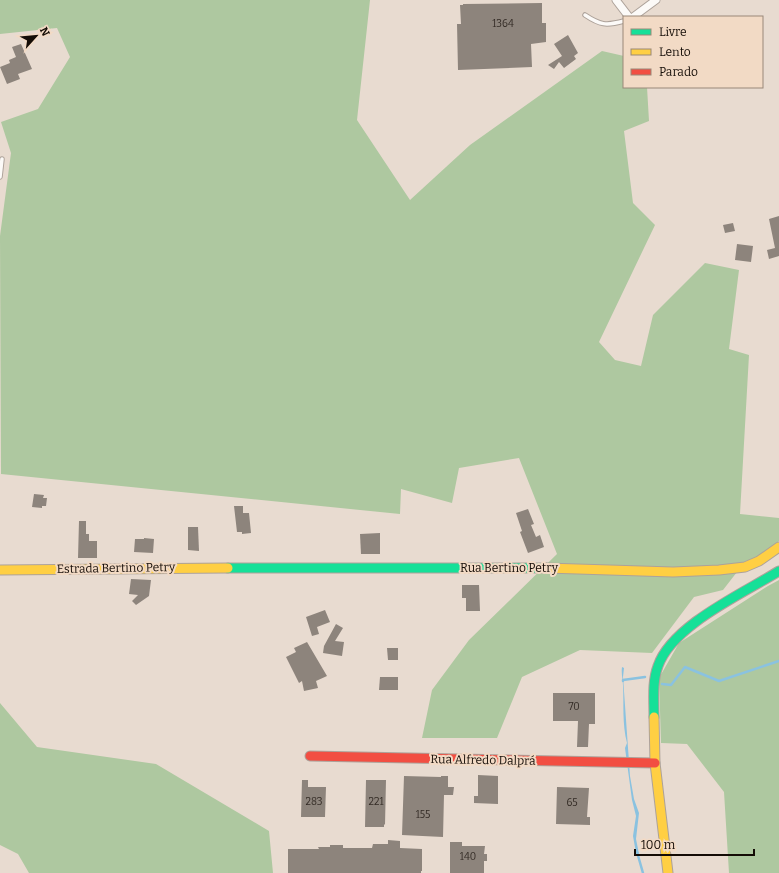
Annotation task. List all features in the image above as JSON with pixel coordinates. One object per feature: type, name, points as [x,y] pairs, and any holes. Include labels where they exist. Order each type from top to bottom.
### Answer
[{"type":"street","points":[[616,0],[628,16]]},
{"type":"street","points":[[634,16],[656,0]]},
{"type":"street","name":"Rua Bertino Petry","points":[[232,568],[524,567],[673,572],[746,567],[779,547]]},
{"type":"street","name":"Estrada Bertino Petry","points":[[0,570],[232,568]]},
{"type":"street","points":[[668,873],[655,763],[654,681],[660,660],[666,651],[688,628],[713,610],[747,592],[779,571]]},
{"type":"street","name":"Rua Alfredo Dalprá","points":[[310,756],[655,763]]},
{"type":"lane","points":[[585,15],[598,24],[614,24],[623,21]]},
{"type":"lane","points":[[0,177],[2,159]]},
{"type":"green space","points":[[0,0],[370,0],[357,120],[410,200],[470,145],[602,51],[623,56],[623,88],[647,88],[649,121],[624,131],[633,203],[655,225],[599,342],[615,360],[641,366],[653,315],[705,263],[739,270],[729,349],[749,355],[740,514],[779,518],[779,541],[759,557],[744,563],[723,590],[694,597],[652,653],[580,650],[522,677],[497,738],[422,738],[432,690],[469,640],[557,554],[519,458],[459,468],[452,503],[401,489],[400,514],[1,474],[0,236],[11,153],[1,122],[38,109],[70,57],[57,28],[0,34]]},
{"type":"green space","points":[[779,580],[779,873],[729,873],[724,792],[687,744],[661,743],[659,678],[679,643]]},
{"type":"green space","points":[[0,703],[37,747],[156,764],[269,831],[273,873],[29,873],[18,854],[0,845]]},
{"type":"water","points":[[622,667],[624,668],[623,677],[630,776],[634,799],[639,813],[636,839],[639,854],[636,853],[633,836],[636,816],[632,800],[625,748],[627,743],[624,721]]},
{"type":"building","points":[[542,3],[542,23],[546,23],[546,42],[531,44],[532,67],[458,70],[457,24],[461,24],[460,5]]},
{"type":"building","points":[[568,35],[578,53],[574,56],[576,59],[564,68],[559,62],[554,69],[548,65],[562,56],[554,44]]},
{"type":"building","points":[[21,44],[32,69],[18,74],[20,79],[7,84],[0,67],[10,63],[9,60],[16,57],[12,47]]},
{"type":"building","points":[[779,216],[779,256],[769,259],[767,250],[775,248],[769,219]]},
{"type":"building","points":[[733,223],[735,231],[725,233],[723,225]]},
{"type":"building","points":[[737,244],[753,246],[751,262],[735,260]]},
{"type":"building","points":[[34,494],[44,495],[43,498],[47,498],[46,506],[42,506],[42,508],[32,507]]},
{"type":"building","points":[[234,506],[243,506],[243,513],[249,513],[251,533],[242,534],[242,532],[237,532]]},
{"type":"building","points":[[528,509],[534,524],[531,525],[536,537],[540,535],[544,547],[528,553],[520,532],[522,531],[516,513]]},
{"type":"building","points":[[79,521],[86,521],[86,534],[89,534],[89,541],[97,541],[97,558],[78,558]]},
{"type":"building","points":[[188,527],[198,527],[199,551],[188,550]]},
{"type":"building","points":[[380,533],[380,554],[361,554],[360,534]]},
{"type":"building","points":[[135,539],[154,539],[153,553],[134,552]]},
{"type":"building","points":[[131,579],[151,580],[149,596],[136,605],[132,601],[138,595],[129,594]]},
{"type":"building","points":[[462,585],[479,585],[480,611],[466,611],[466,598],[462,598]]},
{"type":"building","points":[[325,610],[330,622],[317,627],[319,634],[312,636],[306,617]]},
{"type":"building","points":[[336,624],[343,628],[335,641],[344,642],[342,656],[323,653],[324,646]]},
{"type":"building","points":[[307,642],[327,676],[316,681],[318,688],[304,691],[302,681],[299,683],[286,657],[296,652],[294,648]]},
{"type":"building","points":[[387,648],[398,648],[398,660],[388,660]]},
{"type":"building","points":[[380,677],[398,677],[398,690],[379,690]]},
{"type":"building","points":[[553,693],[595,693],[595,724],[589,724],[588,747],[577,747],[578,721],[553,721]]},
{"type":"building","points":[[478,775],[498,776],[498,804],[474,803],[474,796],[478,796]]},
{"type":"building","points":[[404,776],[448,776],[448,787],[454,787],[453,795],[444,795],[443,837],[402,835]]},
{"type":"building","points":[[302,780],[308,780],[308,787],[326,787],[325,817],[301,817]]},
{"type":"building","points":[[366,780],[386,780],[384,827],[365,827]]},
{"type":"building","points":[[557,787],[589,788],[587,817],[590,817],[590,825],[556,824]]},
{"type":"building","points":[[388,840],[400,841],[400,848],[422,849],[421,873],[288,873],[288,849],[319,849],[318,847],[330,847],[330,845],[343,845],[343,848],[372,848],[373,844],[388,844]]},
{"type":"building","points":[[450,842],[462,842],[462,846],[485,846],[484,854],[487,854],[487,861],[484,861],[484,873],[450,873]]},
{"type":"waterway","points":[[662,684],[671,685],[685,667],[719,681],[779,661]]},
{"type":"waterway","points":[[623,681],[645,677]]},
{"type":"waterway","points":[[637,852],[643,873]]},
{"type":"traffic: fast","points":[[228,568],[546,568]]},
{"type":"traffic: fast","points":[[654,717],[656,672],[666,651],[678,637],[711,611],[779,571]]},
{"type":"traffic: slow","points":[[546,568],[673,572],[719,570],[745,567],[759,561],[779,547]]},
{"type":"traffic: slow","points":[[0,570],[228,568]]},
{"type":"traffic: slow","points":[[654,717],[655,763],[668,873]]},
{"type":"traffic: jam","points":[[310,756],[655,763]]}]
